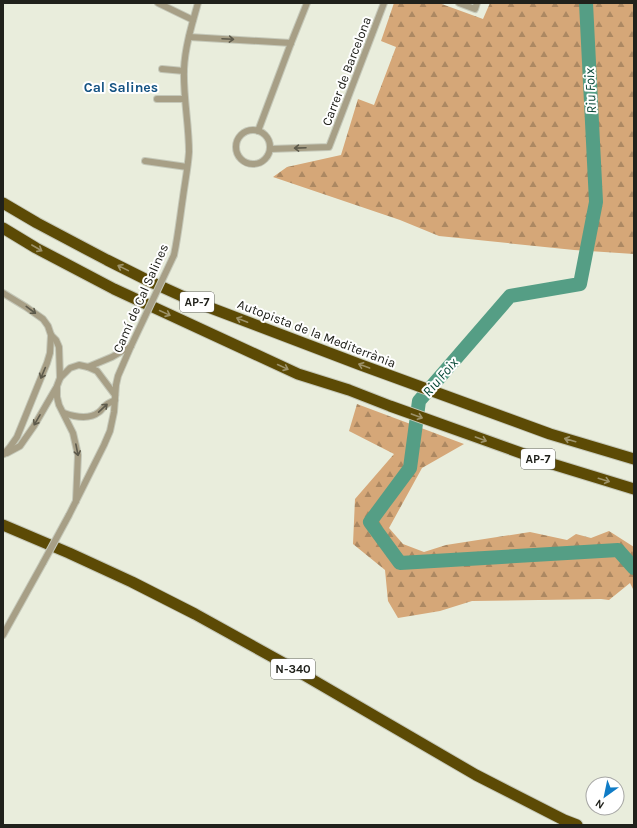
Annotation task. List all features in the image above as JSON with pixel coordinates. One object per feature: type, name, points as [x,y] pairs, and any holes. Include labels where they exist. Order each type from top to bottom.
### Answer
[{"type":"highway","name":"Autopista de la Mediterrània","points":[[3,203],[100,256],[195,302],[550,434],[634,459]]},
{"type":"highway","name":"AP-7","points":[[3,228],[71,267],[157,309],[298,374],[349,390],[444,426],[549,463],[634,489]]},
{"type":"highway","name":"N-340","points":[[3,525],[132,582],[188,611],[287,665],[476,775],[564,820],[577,825]]},
{"type":"street","points":[[158,3],[193,20]]},
{"type":"street","name":"Camí de Cal Salines","points":[[3,635],[69,515],[104,445],[110,431],[114,412],[118,376],[174,255],[189,153],[184,71],[189,37],[198,3]]},
{"type":"street","points":[[258,131],[307,3]]},
{"type":"street","name":"Carrer de Barcelona","points":[[270,149],[329,147],[384,3]]},
{"type":"street","points":[[459,3],[476,6]]},
{"type":"street","points":[[189,37],[291,43]]},
{"type":"street","points":[[162,69],[184,71]]},
{"type":"street","points":[[157,99],[185,99]]},
{"type":"street","points":[[251,130],[258,131],[265,135],[269,141],[270,149],[268,156],[263,162],[256,165],[248,164],[237,155],[236,142],[245,132],[251,130]]},
{"type":"street","points":[[145,161],[187,167]]},
{"type":"street","points":[[3,293],[43,319],[48,326],[51,335],[50,353],[47,363],[16,437],[4,455]]},
{"type":"street","points":[[4,455],[20,446],[34,426],[57,386],[60,378],[59,348],[56,340],[51,335]]},
{"type":"street","points":[[88,367],[112,357],[131,346]]},
{"type":"street","points":[[60,378],[70,368],[79,365],[88,367],[97,371],[115,398],[93,416],[75,417],[64,413]]},
{"type":"street","points":[[57,386],[59,405],[73,433],[78,456],[76,501]]},
{"type":"green space","points":[[394,3],[439,3],[483,19],[490,3],[634,3],[634,254],[574,250],[439,236],[400,220],[273,177],[287,167],[341,155],[358,99],[374,105],[396,47],[381,41]]},
{"type":"green space","points":[[357,404],[464,444],[422,468],[389,528],[403,544],[424,552],[446,545],[530,532],[567,540],[576,534],[591,538],[609,531],[634,547],[634,591],[630,583],[609,600],[472,601],[440,611],[398,618],[388,601],[385,570],[353,544],[355,499],[394,454],[349,431]]},
{"type":"waterway","name":"Riu Foix","points":[[586,3],[596,202],[580,284],[510,296],[419,401],[410,468],[370,522],[400,563],[618,550],[634,568]]},
{"type":"district","name":"Cal Salines","points":[[121,87]]}]
